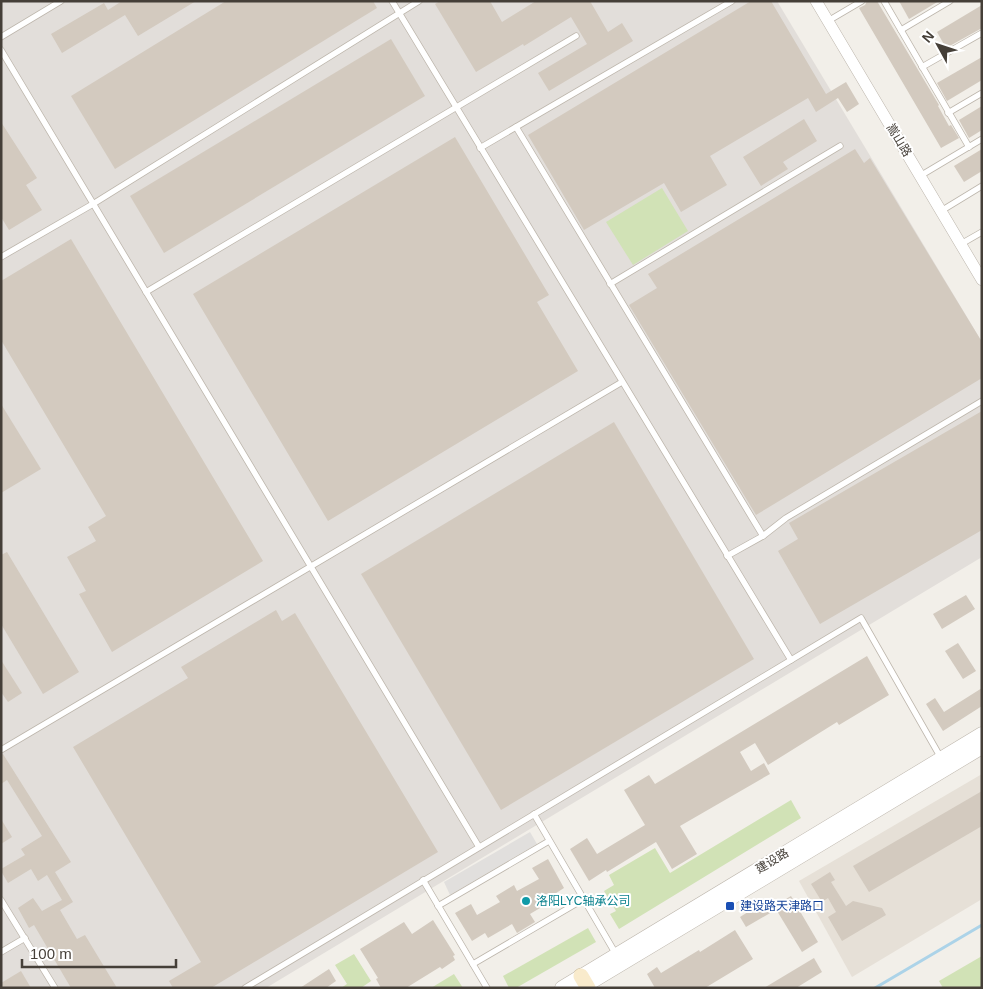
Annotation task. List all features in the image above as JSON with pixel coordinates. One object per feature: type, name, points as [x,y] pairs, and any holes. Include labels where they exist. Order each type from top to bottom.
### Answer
[{"type":"street","name":"嵩山路","points":[[816,1],[831,20],[963,243],[982,280]]},
{"type":"street","name":"嵩山路","points":[[823,1],[831,20]]},
{"type":"street","name":"嵩山路","points":[[963,243],[982,267]]},
{"type":"street","name":"建设路","points":[[944,764],[982,734]]},
{"type":"street","name":"建设路","points":[[562,988],[584,984],[619,959],[944,764],[982,747]]},
{"type":"lane","points":[[1,37],[61,1]]},
{"type":"lane","points":[[392,1],[791,660]]},
{"type":"lane","points":[[1,257],[93,204],[419,1]]},
{"type":"lane","points":[[480,148],[732,1]]},
{"type":"lane","points":[[831,20],[862,1]]},
{"type":"lane","points":[[884,1],[968,147]]},
{"type":"lane","points":[[901,30],[950,1]]},
{"type":"lane","points":[[922,67],[982,33]]},
{"type":"lane","points":[[146,292],[576,36]]},
{"type":"lane","points":[[1,50],[479,847]]},
{"type":"lane","points":[[948,113],[982,93]]},
{"type":"lane","points":[[516,127],[763,536]]},
{"type":"lane","points":[[923,175],[982,139]]},
{"type":"lane","points":[[610,284],[840,146]]},
{"type":"lane","points":[[943,209],[982,186]]},
{"type":"lane","points":[[963,243],[982,232]]},
{"type":"lane","points":[[1,750],[622,382]]},
{"type":"lane","points":[[727,556],[763,536],[786,518],[982,401]]},
{"type":"lane","points":[[244,988],[861,618],[944,764]]},
{"type":"lane","points":[[534,814],[619,959]]},
{"type":"lane","points":[[438,906],[549,840]]},
{"type":"lane","points":[[423,880],[487,988]]},
{"type":"lane","points":[[473,964],[584,899]]},
{"type":"lane","points":[[1,900],[55,988]]},
{"type":"lane","points":[[1,952],[25,938]]},
{"type":"shaded area","points":[[1,1],[777,1],[982,342],[982,557],[266,988],[1,988]]},
{"type":"shaded area","points":[[982,774],[982,899],[852,977],[799,881]]},
{"type":"shaded area","points":[[530,832],[537,844],[450,895],[444,882]]},
{"type":"green space","points":[[662,188],[688,231],[633,265],[606,222]]},
{"type":"green space","points":[[791,800],[801,818],[619,929],[610,914],[616,911],[604,891],[614,885],[609,875],[655,848],[670,873]]},
{"type":"green space","points":[[588,928],[596,942],[516,988],[509,988],[503,976]]},
{"type":"green space","points":[[354,954],[371,981],[361,988],[341,988],[347,984],[335,965]]},
{"type":"green space","points":[[982,956],[982,988],[943,988],[939,981]]},
{"type":"green space","points":[[454,974],[463,988],[431,988]]},
{"type":"building","points":[[122,1],[196,1],[138,36],[125,15],[62,53],[51,34],[104,3],[108,10]]},
{"type":"building","points":[[226,1],[373,1],[377,8],[115,169],[71,96]]},
{"type":"building","points":[[440,1],[490,1],[502,22],[536,1],[590,1],[608,32],[622,23],[633,41],[549,91],[538,73],[587,44],[571,17],[524,46],[523,44],[476,72],[435,4]]},
{"type":"building","points":[[751,1],[771,1],[826,94],[846,82],[859,104],[847,112],[838,98],[816,112],[808,98],[710,156],[727,185],[681,212],[664,183],[584,230],[528,135]]},
{"type":"building","points":[[867,1],[877,1],[939,105],[949,126],[951,125],[959,138],[941,148],[859,8],[865,5]]},
{"type":"building","points":[[899,1],[939,1],[909,19]]},
{"type":"building","points":[[982,5],[982,28],[946,48],[937,32]]},
{"type":"building","points":[[391,39],[425,96],[164,253],[130,196]]},
{"type":"building","points":[[982,57],[982,80],[947,101],[937,83]]},
{"type":"building","points":[[982,106],[982,130],[969,138],[959,120]]},
{"type":"building","points":[[804,119],[817,141],[783,162],[788,169],[761,186],[743,157]]},
{"type":"building","points":[[1,122],[37,178],[26,185],[42,210],[9,230],[1,217]]},
{"type":"building","points":[[455,137],[549,295],[537,302],[578,371],[328,521],[193,294]]},
{"type":"building","points":[[855,149],[864,163],[870,158],[982,342],[982,378],[756,515],[629,305],[657,288],[648,274]]},
{"type":"building","points":[[982,149],[982,171],[964,182],[954,166]]},
{"type":"building","points":[[71,239],[263,561],[112,652],[79,594],[86,591],[67,557],[96,541],[88,527],[106,516],[1,340],[1,281]]},
{"type":"building","points":[[1,404],[41,469],[1,493]]},
{"type":"building","points":[[982,411],[982,530],[820,624],[778,551],[798,539],[789,523]]},
{"type":"building","points":[[614,422],[754,659],[501,810],[361,574]]},
{"type":"building","points":[[7,552],[79,672],[43,694],[1,624],[1,555]]},
{"type":"building","points":[[966,595],[975,609],[942,629],[933,614]]},
{"type":"building","points":[[276,610],[282,621],[295,613],[438,852],[211,988],[173,988],[169,981],[201,962],[73,747],[188,678],[181,667]]},
{"type":"building","points":[[958,643],[976,671],[963,679],[945,651]]},
{"type":"building","points":[[867,656],[889,695],[839,725],[837,722],[768,765],[755,743],[740,752],[751,771],[764,763],[770,774],[680,826],[697,854],[672,869],[656,842],[589,881],[570,849],[587,838],[597,854],[645,825],[624,790],[649,775],[655,784]]},
{"type":"building","points":[[1,660],[22,693],[8,702],[1,692]]},
{"type":"building","points":[[982,688],[982,706],[943,731],[926,704],[935,698],[944,712]]},
{"type":"building","points":[[3,754],[71,862],[55,872],[73,902],[60,910],[77,939],[85,935],[117,988],[71,988],[34,925],[29,928],[18,908],[33,898],[42,911],[62,900],[47,875],[38,881],[31,869],[8,883],[1,871],[1,869],[25,855],[21,849],[42,836],[7,780],[1,784],[1,755]]},
{"type":"building","points":[[982,791],[982,826],[869,892],[853,866]]},
{"type":"building","points":[[1,819],[12,837],[1,844]]},
{"type":"building","name":"洛阳LYC轴承公司","points":[[548,859],[564,888],[553,895],[555,899],[530,914],[535,922],[517,933],[512,924],[488,938],[485,933],[472,941],[455,913],[471,904],[477,915],[500,902],[496,896],[514,885],[517,891],[539,879],[532,868]]},
{"type":"building","points":[[830,872],[835,880],[831,882],[846,906],[853,901],[882,908],[886,915],[842,941],[828,917],[836,912],[828,898],[822,902],[811,884]]},
{"type":"building","points":[[791,896],[818,942],[802,952],[774,906]]},
{"type":"building","points":[[765,901],[772,912],[746,927],[740,917]]},
{"type":"building","points":[[433,920],[455,955],[453,956],[455,960],[406,988],[381,988],[376,979],[378,978],[360,949],[404,922],[412,934]]},
{"type":"building","points":[[735,930],[753,959],[705,988],[655,988],[647,974],[657,967],[661,973]]},
{"type":"building","points":[[814,958],[822,972],[796,988],[764,988]]},
{"type":"building","points":[[329,969],[336,981],[326,988],[300,988]]},
{"type":"building","points":[[21,971],[31,988],[1,988],[1,983]]},
{"type":"waterway","points":[[875,988],[982,925]]},
{"type":"place","name":"洛阳LYC轴承公司","points":[[526,901]]},
{"type":"place","name":"建设路天津路口","points":[[730,906]]}]
